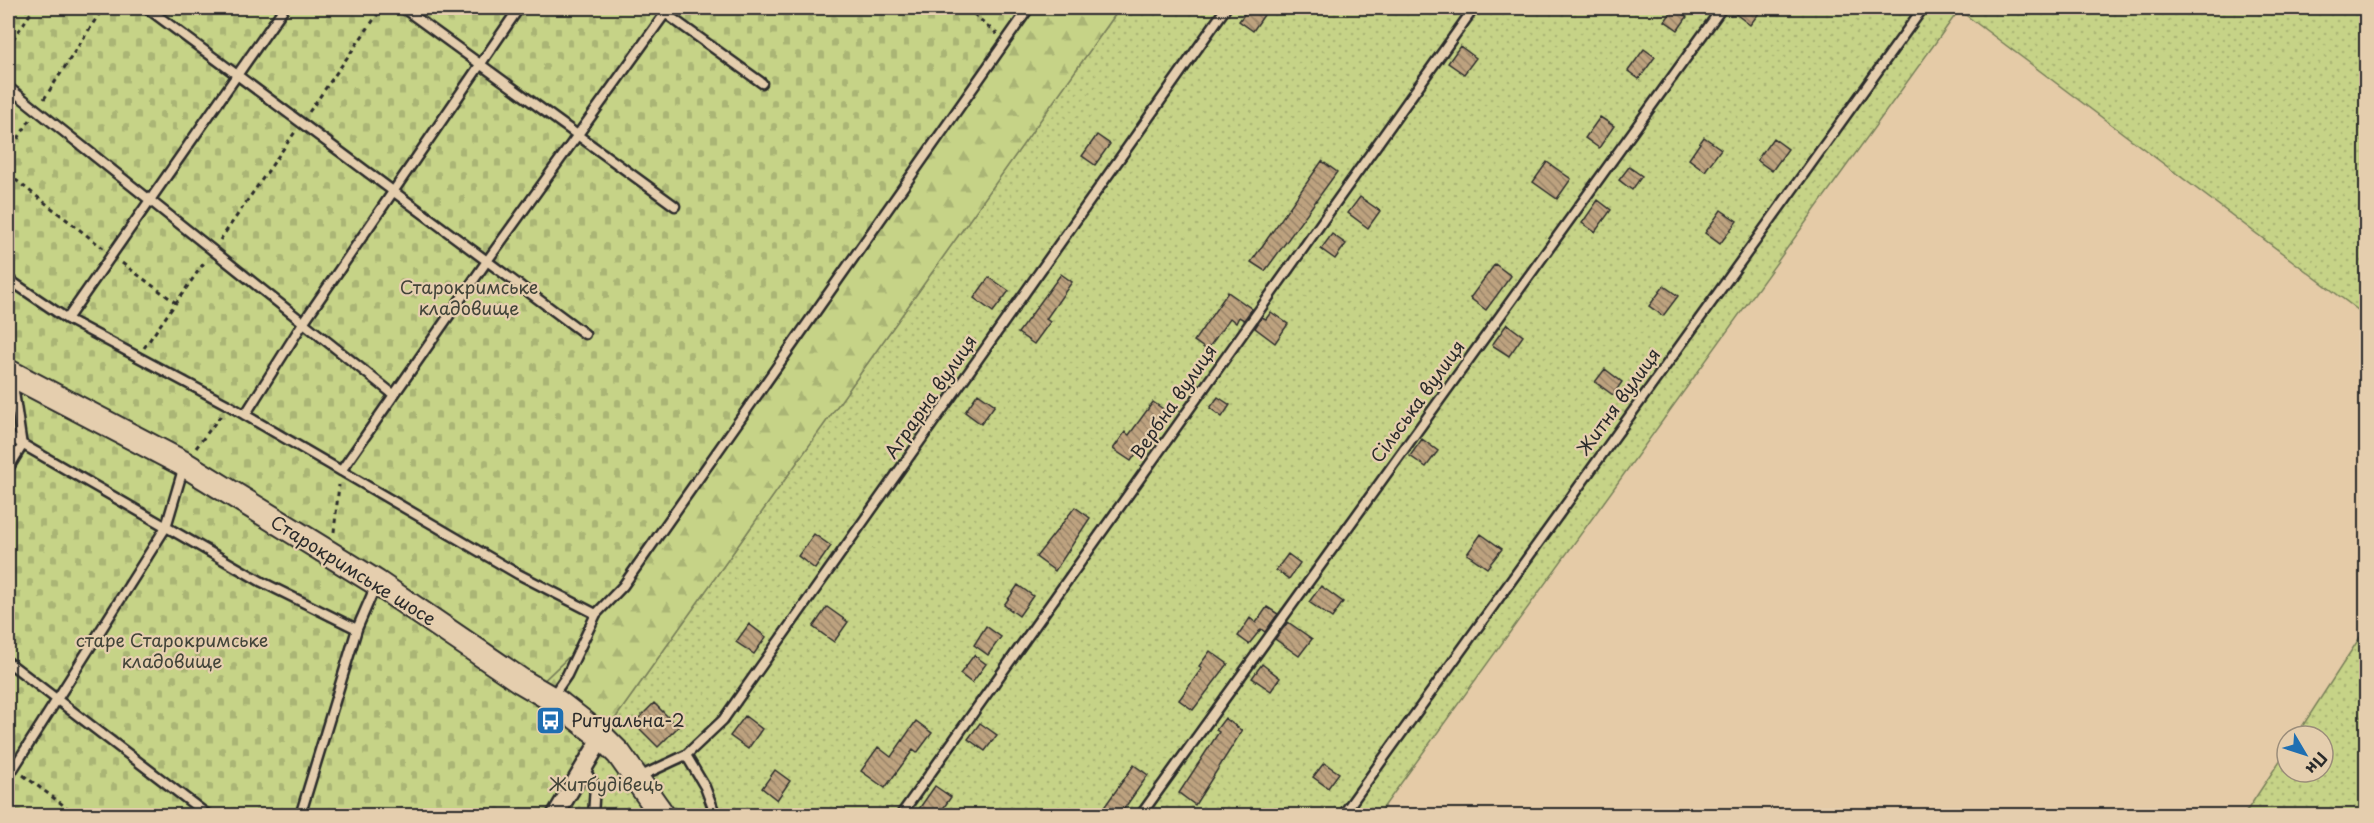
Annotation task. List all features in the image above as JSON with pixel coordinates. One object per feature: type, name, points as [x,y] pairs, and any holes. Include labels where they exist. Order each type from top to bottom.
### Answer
[{"type":"street","name":"Старокримське шосе","points":[[9,373],[184,464],[377,583],[551,699],[602,737],[639,778],[663,816]]},
{"type":"street","points":[[555,816],[602,737]]},
{"type":"lane","points":[[147,8],[585,334]]},
{"type":"lane","points":[[67,319],[284,8]]},
{"type":"lane","points":[[402,8],[675,206]]},
{"type":"lane","points":[[245,415],[303,323],[519,8]]},
{"type":"lane","points":[[551,699],[567,675],[596,614],[623,586],[1029,8]]},
{"type":"lane","name":"Аграрна вулиця","points":[[639,778],[686,755],[723,720],[1226,8]]},
{"type":"lane","name":"Вербна вулиця","points":[[900,816],[1474,8]]},
{"type":"lane","name":"Сільська вулиця","points":[[1140,816],[1722,8]]},
{"type":"lane","name":"Житня вулиця","points":[[1342,816],[1923,8]]},
{"type":"lane","points":[[341,471],[664,9],[762,83]]},
{"type":"lane","points":[[8,87],[393,394]]},
{"type":"lane","points":[[8,279],[67,319],[228,405],[518,574],[596,614]]},
{"type":"lane","points":[[8,469],[22,446],[9,373]]},
{"type":"lane","points":[[8,436],[262,582],[357,629]]},
{"type":"lane","points":[[8,777],[166,527],[184,464]]},
{"type":"lane","points":[[300,816],[357,629],[377,583]]},
{"type":"lane","points":[[8,662],[208,816]]},
{"type":"lane","points":[[686,755],[705,787],[717,816]]},
{"type":"lane","points":[[583,768],[595,785],[593,816]]},
{"type":"path","points":[[24,8],[30,13]]},
{"type":"path","points":[[8,47],[34,8]]},
{"type":"path","points":[[8,154],[103,8]]},
{"type":"path","points":[[138,358],[382,8]]},
{"type":"path","points":[[967,8],[1006,41]]},
{"type":"path","points":[[8,174],[176,303]]},
{"type":"path","points":[[184,464],[228,405]]},
{"type":"path","points":[[331,556],[337,545],[333,526],[341,471]]},
{"type":"path","points":[[13,768],[78,816]]},
{"type":"green space","name":"Старокримське кладовище","points":[[8,8],[1029,8],[623,586],[596,614],[581,645],[535,689],[602,737],[555,816],[8,815]]},
{"type":"green space","points":[[1029,8],[1120,8],[602,737],[535,689],[581,645],[596,614]]},
{"type":"green space","name":"Житбудівець","points":[[1120,8],[2366,8],[2366,316],[1959,10],[1378,815],[555,816],[602,737]]},
{"type":"green space","points":[[2366,628],[2366,815],[2244,815],[2275,768],[2275,784],[2335,784],[2335,724],[2304,724]]},
{"type":"building","points":[[1249,8],[1264,15],[1253,31],[1239,21]]},
{"type":"building","points":[[1674,8],[1687,17],[1678,30],[1665,21]]},
{"type":"building","points":[[1728,8],[1763,8],[1750,25]]},
{"type":"building","points":[[1460,46],[1476,58],[1464,74],[1448,63]]},
{"type":"building","points":[[1644,49],[1655,57],[1639,79],[1628,71]]},
{"type":"building","points":[[1600,117],[1614,126],[1599,148],[1585,138]]},
{"type":"building","points":[[1097,135],[1110,144],[1095,165],[1082,156]]},
{"type":"building","points":[[1704,137],[1721,149],[1705,171],[1689,159]]},
{"type":"building","points":[[1773,138],[1788,149],[1772,171],[1757,160]]},
{"type":"building","points":[[1322,161],[1337,172],[1265,271],[1251,262]]},
{"type":"building","points":[[1547,162],[1571,179],[1557,199],[1533,182]]},
{"type":"building","points":[[1629,167],[1642,176],[1632,190],[1619,180]]},
{"type":"building","points":[[1360,197],[1380,211],[1368,228],[1348,213]]},
{"type":"building","points":[[1598,200],[1611,210],[1595,232],[1582,223]]},
{"type":"building","points":[[1721,210],[1737,221],[1720,244],[1705,233]]},
{"type":"building","points":[[1332,234],[1346,244],[1335,259],[1321,249]]},
{"type":"building","points":[[1495,264],[1511,276],[1486,310],[1470,298]]},
{"type":"building","points":[[1061,274],[1072,282],[1046,319],[1050,322],[1034,344],[1018,333]]},
{"type":"building","points":[[989,277],[1009,291],[993,312],[974,298]]},
{"type":"building","points":[[1664,286],[1678,296],[1663,316],[1649,306]]},
{"type":"building","points":[[1228,292],[1252,309],[1244,320],[1239,317],[1236,323],[1230,318],[1207,350],[1194,341]]},
{"type":"building","points":[[1271,312],[1288,324],[1275,343],[1255,328],[1262,317],[1266,319]]},
{"type":"building","points":[[1507,324],[1523,336],[1509,356],[1492,345]]},
{"type":"building","points":[[1605,369],[1622,382],[1613,395],[1595,382]]},
{"type":"building","points":[[978,393],[995,405],[981,424],[965,412]]},
{"type":"building","points":[[1218,397],[1230,405],[1222,417],[1210,408]]},
{"type":"building","points":[[1153,402],[1166,411],[1131,461],[1113,449],[1125,432],[1129,435]]},
{"type":"building","points":[[1422,439],[1438,451],[1426,467],[1410,456]]},
{"type":"building","points":[[1075,507],[1090,518],[1055,571],[1036,557]]},
{"type":"building","points":[[814,534],[831,546],[815,569],[798,556]]},
{"type":"building","points":[[1481,534],[1502,549],[1487,568],[1467,554]]},
{"type":"building","points":[[1288,554],[1300,563],[1289,579],[1276,570]]},
{"type":"building","points":[[1018,585],[1033,596],[1019,616],[1004,605]]},
{"type":"building","points":[[1321,586],[1343,602],[1332,618],[1309,602]]},
{"type":"building","points":[[827,607],[848,622],[834,642],[813,627]]},
{"type":"building","points":[[1267,607],[1278,614],[1265,632],[1261,629],[1249,644],[1238,636],[1250,618],[1256,623]]},
{"type":"building","points":[[1288,622],[1312,639],[1299,656],[1275,639]]},
{"type":"building","points":[[749,624],[766,637],[754,654],[736,642]]},
{"type":"building","points":[[986,626],[1001,637],[988,655],[974,645]]},
{"type":"building","points":[[1210,651],[1228,664],[1193,710],[1179,700],[1202,668],[1199,666]]},
{"type":"building","points":[[974,655],[986,664],[972,683],[960,674]]},
{"type":"building","points":[[1262,664],[1280,678],[1271,691],[1252,678]]},
{"type":"building","points":[[654,703],[678,727],[658,747],[634,723]]},
{"type":"building","points":[[745,716],[762,729],[748,749],[730,736]]},
{"type":"building","points":[[1225,718],[1242,731],[1195,805],[1179,793],[1219,732],[1216,730]]},
{"type":"building","points":[[916,721],[932,733],[917,753],[913,750],[885,788],[861,771],[878,747],[891,757]]},
{"type":"building","points":[[980,723],[997,735],[985,751],[968,739]]},
{"type":"building","points":[[1324,763],[1339,773],[1328,788],[1313,777]]},
{"type":"building","points":[[1134,765],[1148,775],[1119,816],[1098,816]]},
{"type":"building","points":[[775,770],[790,781],[777,800],[762,788]]},
{"type":"building","points":[[935,786],[951,797],[938,816],[914,816]]},
{"type":"place","name":"Ритуальна-2","points":[[550,721]]},
{"type":"park label","name":"старе Старокримське кладовище","points":[[172,651]]}]
